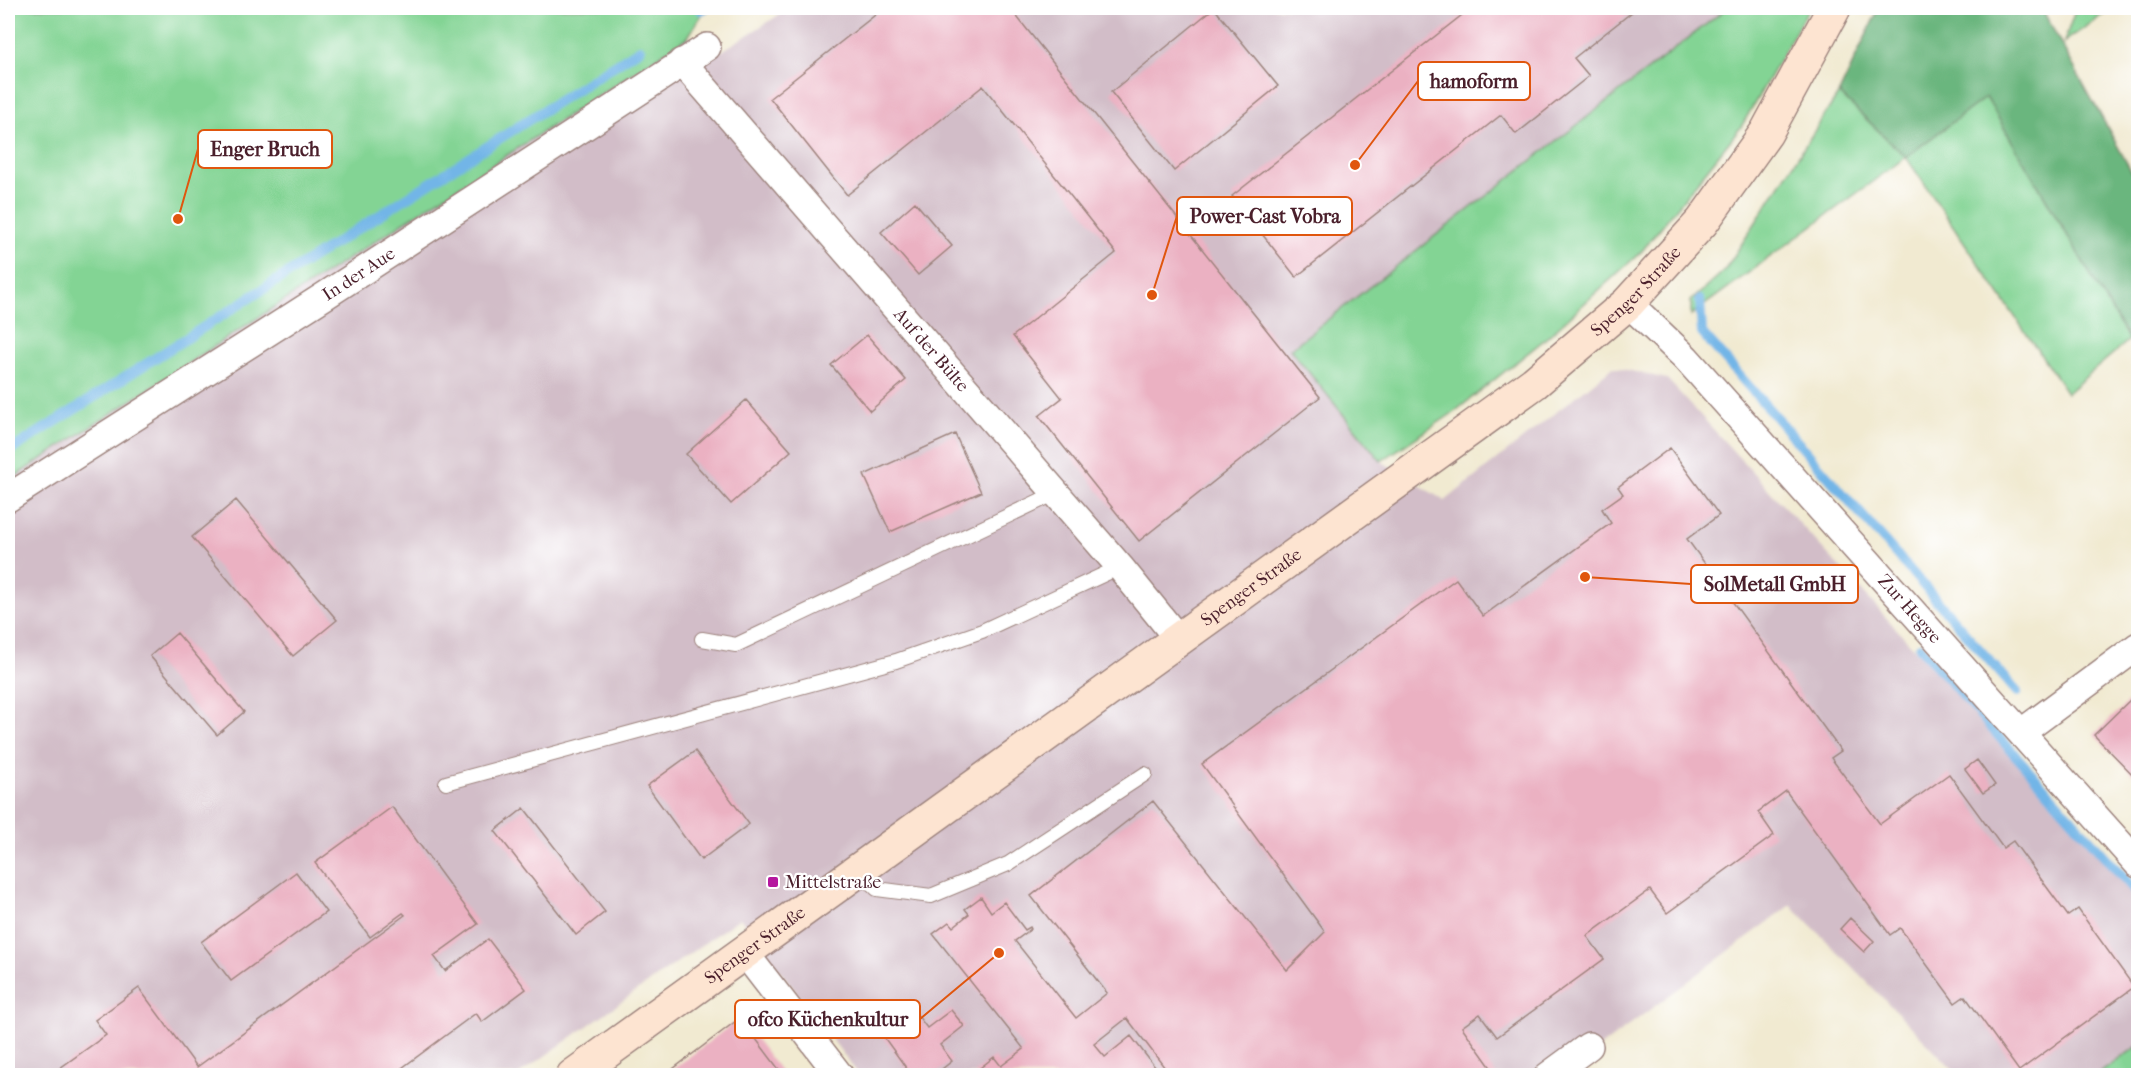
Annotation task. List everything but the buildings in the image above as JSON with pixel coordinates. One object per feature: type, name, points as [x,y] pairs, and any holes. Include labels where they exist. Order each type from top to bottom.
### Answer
[{"type":"street","name":"Spenger Straße","points":[[573,1076],[1534,382],[1628,303],[1702,222],[1766,133],[1834,8]]},
{"type":"street","name":"In der Aue","points":[[8,498],[316,301],[707,46]]},
{"type":"street","name":"Auf der Bülte","points":[[682,62],[1120,567],[1179,640]]},
{"type":"street","name":"Zur Hegge","points":[[1628,303],[1686,358],[2139,864]]},
{"type":"street","points":[[2022,732],[2139,646]]},
{"type":"street","points":[[744,952],[840,1076]]},
{"type":"street","points":[[1548,1076],[1589,1046]]},
{"type":"lane","points":[[702,639],[736,645],[1056,494]]},
{"type":"lane","points":[[446,783],[896,661],[982,631],[1120,567]]},
{"type":"lane","points":[[858,870],[877,889],[931,896],[1008,864],[1145,774]]},
{"type":"shaded area","points":[[790,8],[1727,8],[1291,349],[1381,461],[1445,501],[1613,367],[1667,379],[2138,892],[2138,1046],[2097,1075],[1959,1075],[1791,905],[1562,1075],[859,1075],[740,918],[518,1075],[8,1076],[8,481],[688,37],[722,51]]},
{"type":"green space","points":[[8,8],[706,8],[688,37],[8,481]]},
{"type":"green space","points":[[1727,8],[1809,8],[1741,127],[1642,251],[1544,340],[1453,413],[1381,461],[1290,349]]},
{"type":"green space","points":[[1879,8],[2025,8],[2043,11],[2138,183],[2138,335],[2129,340],[1986,97],[1906,157],[1839,93]]},
{"type":"green space","points":[[2076,8],[2113,8],[2064,42]]},
{"type":"green space","points":[[1839,93],[1906,157],[1691,315],[1691,301],[1725,270]]},
{"type":"green space","points":[[1986,97],[2129,340],[2067,393],[1906,157]]},
{"type":"green space","points":[[2138,1046],[2138,1075],[2097,1075]]},
{"type":"waterway","points":[[701,10],[705,8]]},
{"type":"waterway","points":[[8,452],[640,49]]},
{"type":"waterway","points":[[1700,300],[1702,333],[2017,692]]},
{"type":"waterway","points":[[1920,647],[2138,894]]},
{"type":"place","name":"hamoform","points":[[1355,165]]},
{"type":"place","name":"Enger Bruch","points":[[178,219]]},
{"type":"place","name":"Power-Cast Vobra","points":[[1152,295]]},
{"type":"place","name":"SolMetall GmbH","points":[[1585,577]]},
{"type":"place","name":"Mittelstraße","points":[[773,882]]},
{"type":"place","name":"ofco Küchenkultur","points":[[999,953]]}]
